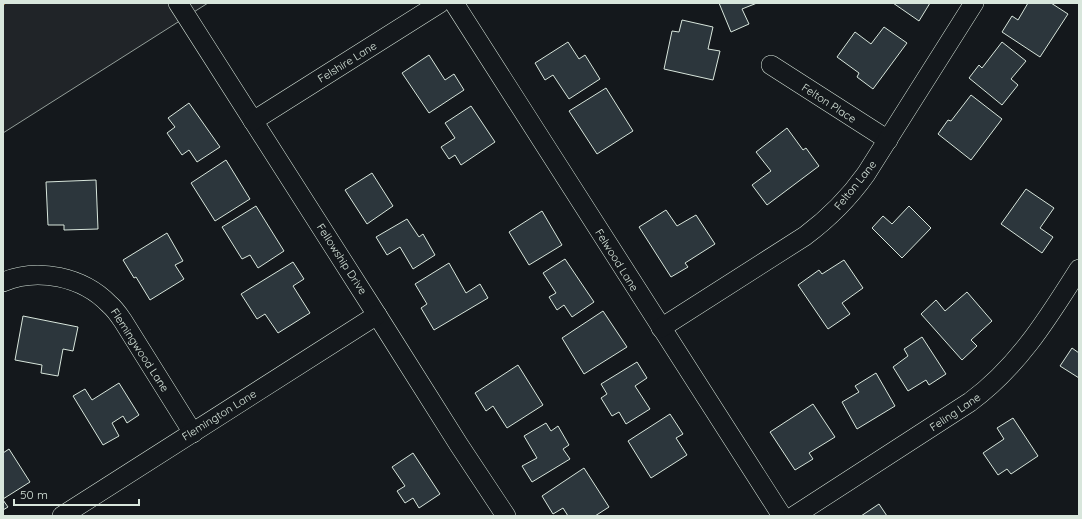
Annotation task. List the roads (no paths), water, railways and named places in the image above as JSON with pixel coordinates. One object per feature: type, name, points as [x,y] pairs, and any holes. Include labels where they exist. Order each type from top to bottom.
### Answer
[{"type":"street","name":"Fellowship Drive","points":[[178,3],[377,315],[459,446],[498,513]]},
{"type":"street","name":"Felshire Lane","points":[[253,121],[440,3]]},
{"type":"street","name":"Felwood Lane","points":[[454,3],[782,516]]},
{"type":"street","name":"Felton Lane","points":[[661,328],[799,240],[817,227],[849,196],[866,174],[974,3]]},
{"type":"street","name":"Felton Place","points":[[770,65],[888,140]]},
{"type":"street","name":"Feling Lane","points":[[794,516],[970,402],[989,388],[1006,371],[1031,340],[1059,301],[1079,269]]},
{"type":"street","name":"Flemingwood Lane","points":[[3,282],[9,279],[26,276],[54,276],[74,281],[100,296],[110,305],[123,321],[192,432]]},
{"type":"street","name":"Flemington Lane","points":[[62,516],[377,315]]}]
